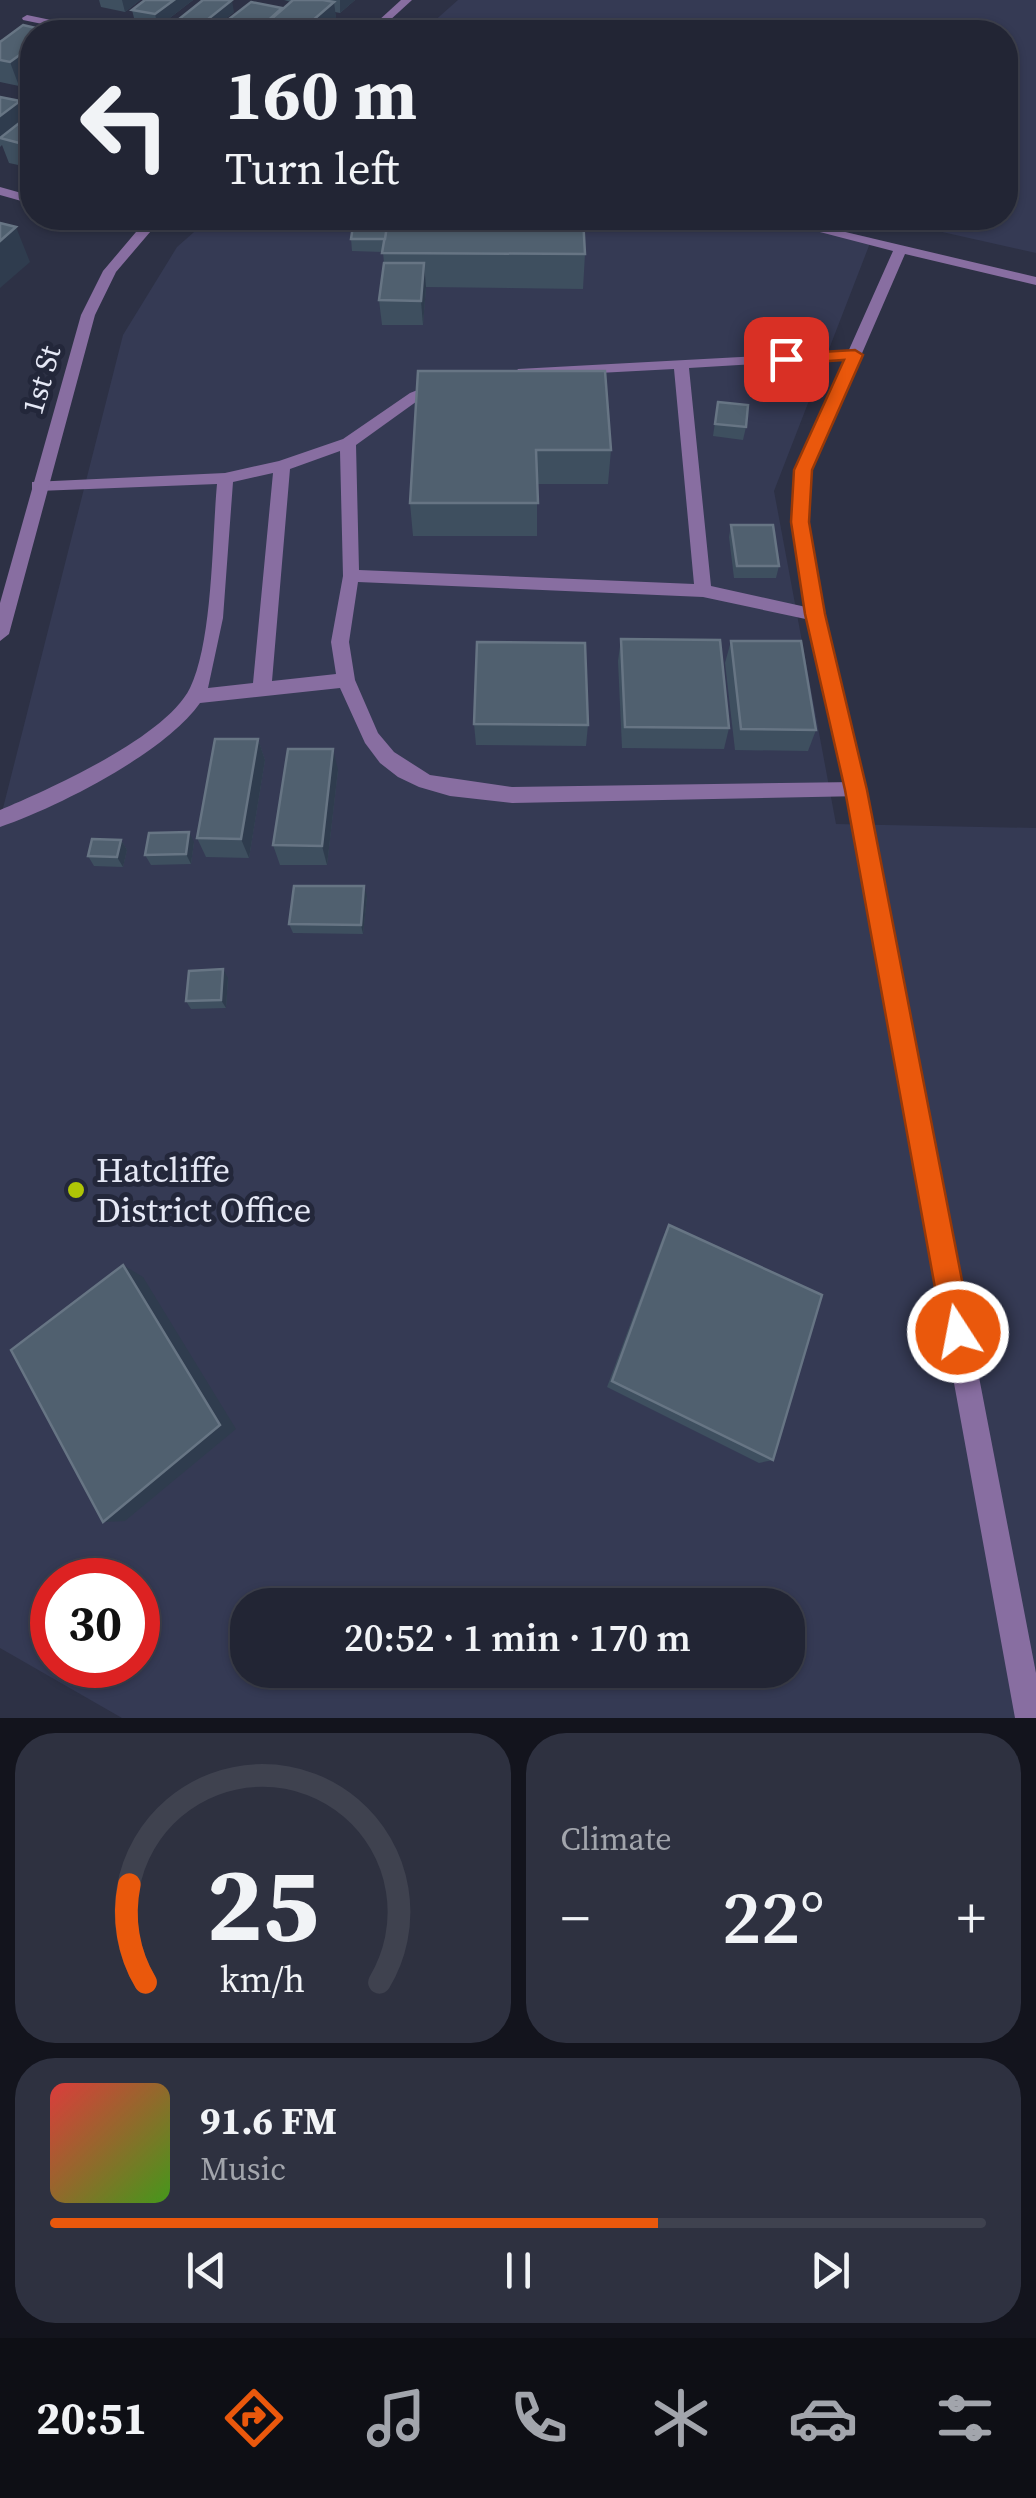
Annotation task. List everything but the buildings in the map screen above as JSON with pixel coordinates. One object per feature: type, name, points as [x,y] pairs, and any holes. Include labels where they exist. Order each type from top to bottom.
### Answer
[{"type":"street","points":[[384,20],[407,0]]},
{"type":"street","points":[[27,18],[37,20]]},
{"type":"street","name":"1st St","points":[[0,634],[88,315],[110,271],[142,230]]},
{"type":"street","points":[[825,230],[1036,280]]},
{"type":"street","points":[[901,247],[803,470],[799,494],[815,614],[856,790],[1030,1718]]},
{"type":"street","points":[[512,373],[855,355]]},
{"type":"street","points":[[681,364],[703,591]]},
{"type":"street","points":[[38,486],[225,478],[282,466],[348,442],[415,396],[463,380]]},
{"type":"street","points":[[348,442],[351,576],[340,642],[346,680],[358,717],[385,754],[419,783],[458,792],[512,795],[856,790]]},
{"type":"street","points":[[262,687],[282,466]]},
{"type":"street","points":[[197,696],[205,671],[225,478]]},
{"type":"street","points":[[351,576],[703,591],[815,614]]},
{"type":"street","points":[[0,819],[54,797],[115,761],[197,696],[346,680]]},
{"type":"shaded area","points":[[458,0],[1036,0],[1036,253],[933,230],[1018,230],[1018,20],[436,20]]},
{"type":"shaded area","points":[[196,230],[836,230],[872,238],[774,491],[836,824],[1036,828],[1036,1718],[122,1718],[70,1688],[160,1688],[160,1558],[30,1558],[30,1665],[0,1648],[0,820],[123,335],[177,247]]},
{"type":"place","name":"Hatcliffe District Office","points":[[76,1190]]},
{"type":"route","points":[[786,359],[855,355],[803,470],[800,522],[815,614],[856,790],[958,1332]]}]
